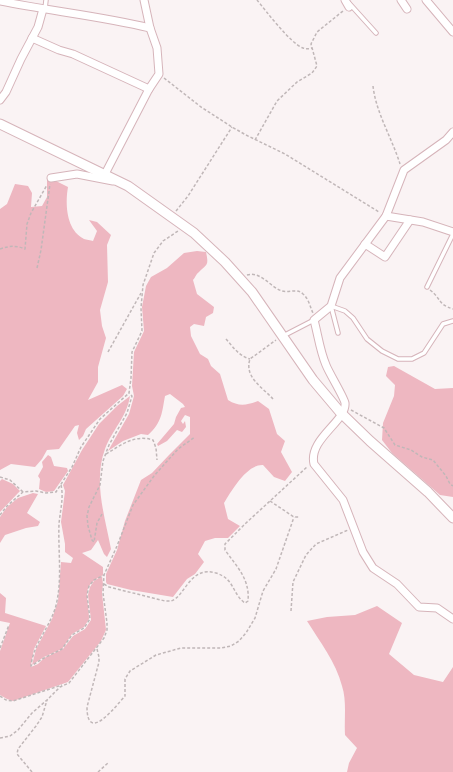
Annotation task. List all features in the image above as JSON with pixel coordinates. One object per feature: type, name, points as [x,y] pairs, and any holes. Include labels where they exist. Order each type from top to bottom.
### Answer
[{"type":"street","points":[[105,174],[149,89],[159,74],[157,48],[150,28],[144,0]]},
{"type":"street","points":[[345,0],[349,7]]},
{"type":"street","points":[[401,0],[407,8]]},
{"type":"street","points":[[426,0],[453,32]]},
{"type":"street","points":[[0,1],[131,23],[150,28]]},
{"type":"street","points":[[0,100],[6,92],[38,27],[44,9]]},
{"type":"street","points":[[32,38],[59,50],[73,54],[149,89]]},
{"type":"street","points":[[0,124],[121,182],[194,233],[215,252],[252,292],[313,380],[344,411],[370,441],[428,492],[453,518]]},
{"type":"street","points":[[453,134],[404,170],[386,216],[340,278],[331,306],[315,320],[325,364],[345,403],[344,411],[325,433],[315,451],[314,463],[343,500],[363,552],[373,568],[397,584],[419,607],[437,608],[453,619]]},
{"type":"street","points":[[51,178],[77,174],[121,182]]},
{"type":"street","points":[[386,216],[423,222],[453,233]]},
{"type":"street","points":[[365,244],[385,257],[410,220]]},
{"type":"lane","points":[[44,9],[46,0]]},
{"type":"lane","points":[[345,0],[352,5],[376,33]]},
{"type":"lane","points":[[427,287],[453,233]]},
{"type":"lane","points":[[331,306],[345,311],[353,318],[367,339],[382,351],[398,359],[412,359],[424,353],[443,324],[453,321]]},
{"type":"lane","points":[[331,306],[338,332]]},
{"type":"lane","points":[[282,336],[315,320]]},
{"type":"path","points":[[257,0],[291,40],[303,48],[312,48]]},
{"type":"path","points":[[256,140],[277,101],[297,82],[312,73],[317,66],[311,44],[317,32],[349,7]]},
{"type":"path","points":[[159,74],[201,107],[232,127],[285,154],[386,216]]},
{"type":"path","points":[[373,86],[375,101],[396,149],[402,173]]},
{"type":"path","points":[[176,211],[188,196],[232,127]]},
{"type":"path","points":[[0,249],[11,246],[19,246],[25,249],[27,224],[31,213],[51,178]]},
{"type":"path","points":[[37,268],[51,178]]},
{"type":"path","points":[[102,514],[97,523],[94,542],[88,526],[87,516],[91,501],[100,485],[103,461],[109,446],[127,414],[132,396],[129,393],[132,352],[142,331],[141,308],[143,285],[154,253],[163,240],[181,229],[184,225]]},
{"type":"path","points":[[240,279],[248,274],[253,274],[282,291],[297,291],[303,293],[307,299],[315,320]]},
{"type":"path","points":[[427,287],[437,295],[439,302],[444,306],[453,309]]},
{"type":"path","points":[[108,352],[143,291]]},
{"type":"path","points":[[273,399],[251,376],[248,370],[250,359],[282,336]]},
{"type":"path","points":[[226,339],[239,353],[250,359]]},
{"type":"path","points":[[0,515],[7,506],[23,492],[56,492],[72,467],[81,447],[100,419],[129,393]]},
{"type":"path","points":[[344,411],[359,414],[384,428],[395,445],[411,450],[422,457],[433,460],[453,486]]},
{"type":"path","points":[[0,738],[10,736],[18,730],[32,713],[60,687],[69,682],[104,638],[107,630],[103,593],[104,575],[118,546],[133,504],[154,476],[178,449],[195,437]]},
{"type":"path","points":[[106,454],[125,442],[136,439],[148,439],[153,440],[156,448],[157,460]]},
{"type":"path","points":[[104,584],[109,587],[165,601],[171,601],[176,598],[190,580],[202,573],[211,572],[224,576],[231,583],[239,597],[245,603],[248,601],[249,591],[246,581],[224,547],[246,523],[308,466],[314,463]]},
{"type":"path","points":[[0,477],[15,482],[23,492]]},
{"type":"path","points":[[61,485],[63,494],[59,524],[60,564],[57,601],[51,618],[35,649],[31,666],[62,649],[72,635],[84,628],[90,619],[87,595],[89,586],[94,580],[104,575]]},
{"type":"path","points":[[270,501],[294,517],[300,517]]},
{"type":"path","points":[[96,649],[99,662],[87,707],[87,715],[91,723],[104,719],[125,696],[125,679],[130,670],[134,667],[146,662],[156,655],[180,648],[221,648],[230,646],[239,641],[255,618],[263,591],[276,569],[294,517]]},
{"type":"path","points":[[291,611],[293,582],[306,555],[316,544],[354,528]]},
{"type":"path","points":[[0,648],[9,625]]},
{"type":"path","points":[[0,696],[6,700],[13,701],[64,685]]},
{"type":"path","points":[[32,772],[17,754],[18,749],[42,717],[47,700]]},
{"type":"path","points":[[98,772],[108,763]]},
{"type":"shaded area","points":[[47,180],[56,181],[68,187],[68,216],[73,229],[78,235],[84,239],[93,241],[97,231],[89,220],[97,222],[111,235],[107,245],[108,282],[100,310],[102,326],[106,338],[98,367],[98,382],[88,400],[122,385],[127,389],[123,396],[86,429],[83,436],[79,440],[77,433],[79,425],[75,426],[59,449],[47,450],[35,467],[11,464],[0,470],[0,209],[7,204],[15,184],[28,186],[32,193],[31,207],[42,206],[47,197]]},
{"type":"shaded area","points":[[197,251],[206,252],[207,262],[206,266],[193,280],[197,294],[214,307],[213,313],[206,317],[204,326],[194,324],[190,327],[191,336],[200,354],[208,359],[211,366],[220,374],[228,400],[236,404],[243,405],[258,401],[269,409],[277,434],[285,441],[281,452],[292,472],[285,481],[274,477],[263,465],[251,469],[240,479],[224,503],[228,519],[240,526],[228,538],[215,538],[205,541],[198,554],[204,562],[195,574],[187,579],[173,597],[131,590],[107,584],[106,574],[117,550],[125,521],[141,480],[152,473],[190,434],[190,417],[185,415],[181,421],[183,424],[185,421],[186,427],[182,432],[177,430],[167,441],[158,446],[157,444],[174,424],[181,408],[185,407],[170,394],[165,396],[159,422],[153,431],[148,435],[141,434],[123,441],[108,451],[129,414],[134,396],[132,386],[134,352],[144,331],[142,307],[146,286],[151,277],[167,268],[184,253]]},
{"type":"shaded area","points":[[394,366],[435,389],[453,388],[453,497],[440,495],[392,453],[382,440],[383,423],[394,396],[395,385],[386,376],[388,367]]},
{"type":"shaded area","points":[[130,396],[123,417],[105,449],[100,474],[101,499],[111,549],[107,557],[104,554],[98,540],[91,550],[82,553],[103,567],[103,575],[96,579],[88,588],[87,599],[89,619],[84,627],[72,634],[62,649],[44,657],[32,665],[36,649],[52,619],[58,601],[61,562],[71,563],[73,558],[65,552],[61,522],[65,491],[63,485],[82,450],[99,424],[117,406]]},
{"type":"shaded area","points":[[48,455],[51,457],[54,466],[67,468],[68,471],[54,491],[46,492],[39,489],[40,479],[38,476],[43,467],[42,462]]},
{"type":"shaded area","points":[[2,479],[13,484],[20,491],[0,512],[0,481]]},
{"type":"shaded area","points":[[33,493],[38,494],[27,513],[40,522],[38,526],[26,528],[5,535],[0,543],[0,517],[7,507],[18,498]]},
{"type":"shaded area","points":[[102,576],[102,593],[106,630],[101,641],[68,682],[13,701],[0,695],[0,651],[10,623],[0,621],[0,593],[6,598],[5,613],[46,626],[34,649],[31,667],[38,664],[44,658],[63,649],[73,636],[85,629],[91,620],[88,595],[90,587],[94,581]]},
{"type":"shaded area","points":[[377,606],[402,623],[389,654],[414,675],[443,682],[453,667],[453,772],[347,772],[349,763],[357,748],[345,735],[344,692],[332,660],[307,621],[327,617],[355,615]]}]
